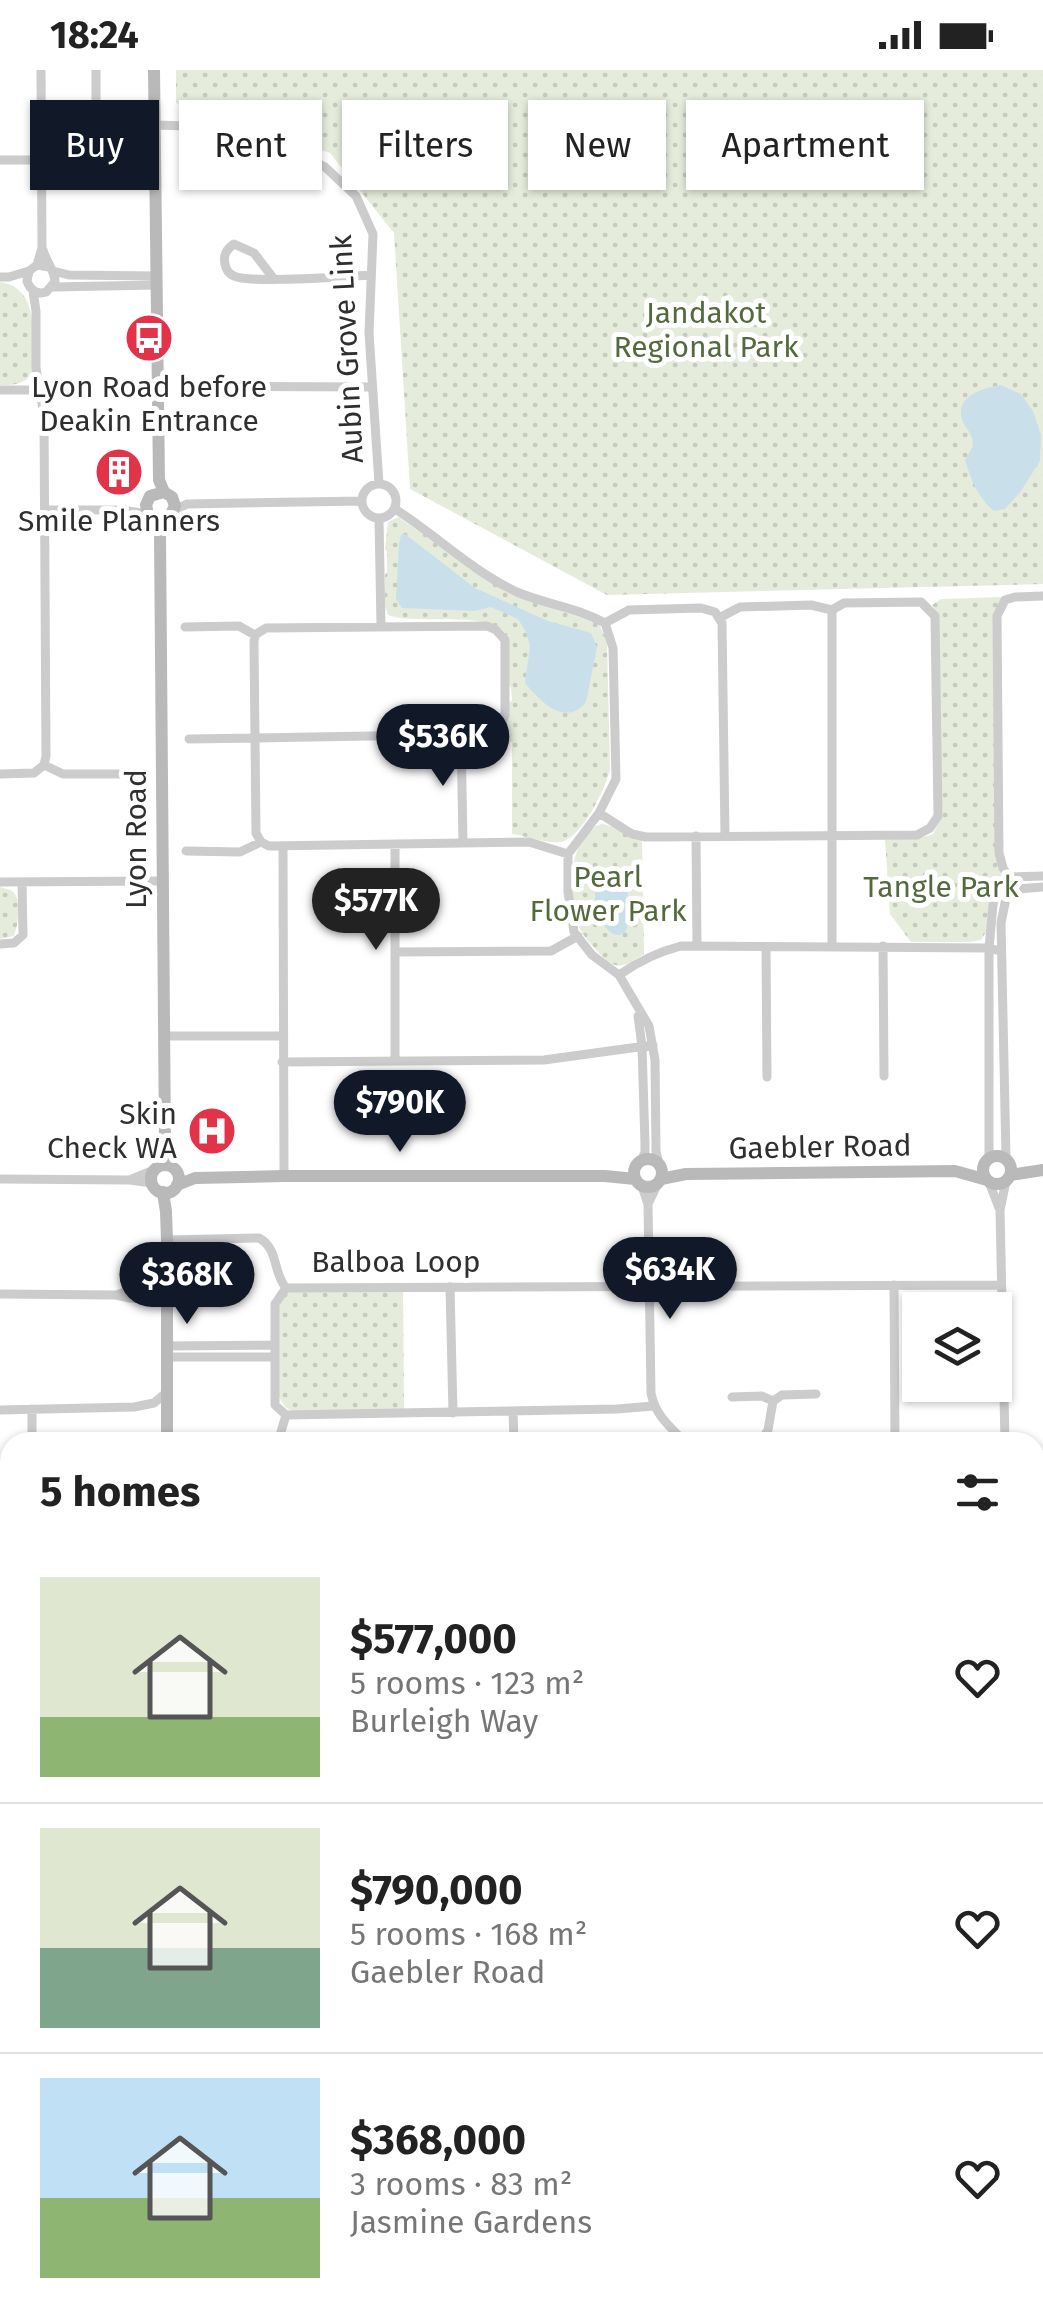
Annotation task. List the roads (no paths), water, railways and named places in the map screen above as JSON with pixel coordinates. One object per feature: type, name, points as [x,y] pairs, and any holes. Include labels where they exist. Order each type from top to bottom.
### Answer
[{"type":"street","points":[[40,70],[40,100]]},
{"type":"street","points":[[96,70],[96,100]]},
{"type":"street","name":"Lyon Road","points":[[154,70],[155,100]]},
{"type":"street","name":"Aubin Grove Link","points":[[159,125],[249,128],[325,166],[356,196],[373,234],[371,387],[379,484]]},
{"type":"street","points":[[0,160],[30,160]]},
{"type":"street","points":[[36,312],[55,279],[42,248],[41,190]]},
{"type":"street","name":"Lyon Road","points":[[155,190],[163,506],[161,881],[167,1432]]},
{"type":"street","points":[[274,278],[254,253],[234,244],[228,249],[224,259],[231,276],[240,278],[274,278],[371,276]]},
{"type":"street","points":[[42,248],[30,287],[36,312],[36,368],[44,416],[44,765]]},
{"type":"street","points":[[4,277],[33,268],[156,281]]},
{"type":"street","points":[[4,277],[40,293],[156,281]]},
{"type":"street","points":[[182,386],[371,387]]},
{"type":"street","points":[[0,390],[41,390]]},
{"type":"street","points":[[379,484],[390,488],[396,498],[395,509],[379,518],[366,512],[362,501],[368,488],[379,484]]},
{"type":"street","points":[[45,510],[362,501]]},
{"type":"street","points":[[395,509],[469,564],[516,591],[585,612],[605,623],[613,648],[616,779],[599,812],[568,854],[568,892],[574,932],[592,955],[621,978],[648,1045],[659,1173],[648,1204]]},
{"type":"street","points":[[379,518],[381,626]]},
{"type":"street","points":[[1017,890],[999,853],[996,616],[1005,600],[1043,596]]},
{"type":"street","points":[[599,812],[632,834],[646,837],[917,835],[930,828],[938,816],[934,616],[921,602],[844,603],[832,610],[811,605],[740,607],[719,618]]},
{"type":"street","points":[[605,623],[629,610],[701,608],[715,612],[719,618],[725,836]]},
{"type":"street","points":[[832,610],[832,947]]},
{"type":"street","points":[[185,627],[239,626],[256,635]]},
{"type":"street","points":[[189,739],[255,739],[488,734],[500,726],[504,715],[505,640],[487,626],[266,628],[256,635],[254,642],[255,739],[256,833],[269,846],[529,842],[568,854]]},
{"type":"street","points":[[461,734],[463,844]]},
{"type":"street","points":[[0,774],[34,773],[44,765]]},
{"type":"street","points":[[44,765],[63,774],[142,774]]},
{"type":"street","points":[[696,836],[697,946]]},
{"type":"street","points":[[186,851],[240,852],[261,842]]},
{"type":"street","points":[[395,845],[395,1061]]},
{"type":"street","points":[[283,846],[284,1176]]},
{"type":"street","points":[[1000,1210],[982,1170],[987,1159],[988,948],[993,905],[997,888],[1009,877],[1043,876]]},
{"type":"street","points":[[0,882],[161,881]]},
{"type":"street","points":[[0,944],[14,944],[23,935],[22,882]]},
{"type":"street","points":[[1005,1432],[1000,1210],[1008,1170],[1001,923],[1006,898],[1017,890],[1043,887]]},
{"type":"street","points":[[395,952],[551,951],[578,936]]},
{"type":"street","points":[[621,978],[638,962],[681,946],[1000,950]]},
{"type":"street","points":[[883,946],[884,1076]]},
{"type":"street","points":[[766,947],[767,1077]]},
{"type":"street","points":[[163,1036],[282,1036]]},
{"type":"street","points":[[282,1062],[544,1060],[648,1045]]},
{"type":"street","points":[[648,1045],[645,1152],[638,1174],[648,1204],[651,1393],[653,1406],[676,1432]]},
{"type":"street","points":[[987,1159],[998,1156],[1008,1170]]},
{"type":"street","name":"Gaebler Road","points":[[954,1171],[987,1159]]},
{"type":"street","name":"Gaebler Road","points":[[638,1174],[651,1160],[659,1173],[954,1171],[988,1181]]},
{"type":"street","points":[[1008,1170],[1041,1170]]},
{"type":"street","points":[[988,1181],[999,1184],[1008,1170]]},
{"type":"street","points":[[0,1180],[638,1174],[651,1186],[659,1173]]},
{"type":"street","points":[[167,1240],[259,1238],[274,1252],[278,1278],[286,1288]]},
{"type":"street","points":[[894,1285],[896,1432]]},
{"type":"street","name":"Balboa Loop","points":[[286,1415],[275,1406],[275,1304],[286,1288],[1000,1285]]},
{"type":"street","points":[[450,1287],[453,1412]]},
{"type":"street","points":[[0,1294],[116,1294],[129,1298],[166,1295]]},
{"type":"street","points":[[166,1351],[275,1345]]},
{"type":"street","points":[[166,1351],[275,1356]]},
{"type":"street","points":[[0,1410],[134,1407],[154,1403],[166,1393]]},
{"type":"street","points":[[772,1401],[782,1395],[816,1394]]},
{"type":"street","points":[[732,1397],[762,1396],[772,1401]]},
{"type":"street","points":[[767,1432],[772,1401]]},
{"type":"street","points":[[281,1432],[286,1415],[653,1406]]},
{"type":"street","points":[[134,1407],[155,1411],[167,1421]]},
{"type":"street","points":[[32,1409],[32,1432]]},
{"type":"street","points":[[514,1411],[514,1432]]},
{"type":"water","points":[[1001,385],[1021,394],[1033,411],[1041,435],[1040,461],[1005,509],[994,511],[979,494],[967,467],[965,460],[973,443],[961,407],[970,396]]},
{"type":"water","points":[[405,534],[475,588],[548,621],[591,633],[597,647],[586,702],[570,713],[561,712],[545,704],[525,683],[530,646],[518,619],[491,607],[475,611],[402,608],[396,599],[399,544]]},
{"type":"water","points":[[605,873],[620,878],[627,889],[628,925],[619,935],[607,929],[596,910],[597,877]]},
{"type":"place","name":"Lyon Road before Deakin Entrance","points":[[149,338]]},
{"type":"place","name":"Smile Planners","points":[[119,472]]},
{"type":"place","name":"Skin Check WA","points":[[212,1131]]},
{"type":"park label","name":"Jandakot Regional Park","points":[[706,330]]},
{"type":"park label","name":"Tangle Park","points":[[941,887]]},
{"type":"park label","name":"Pearl Flower Park","points":[[608,894]]}]
